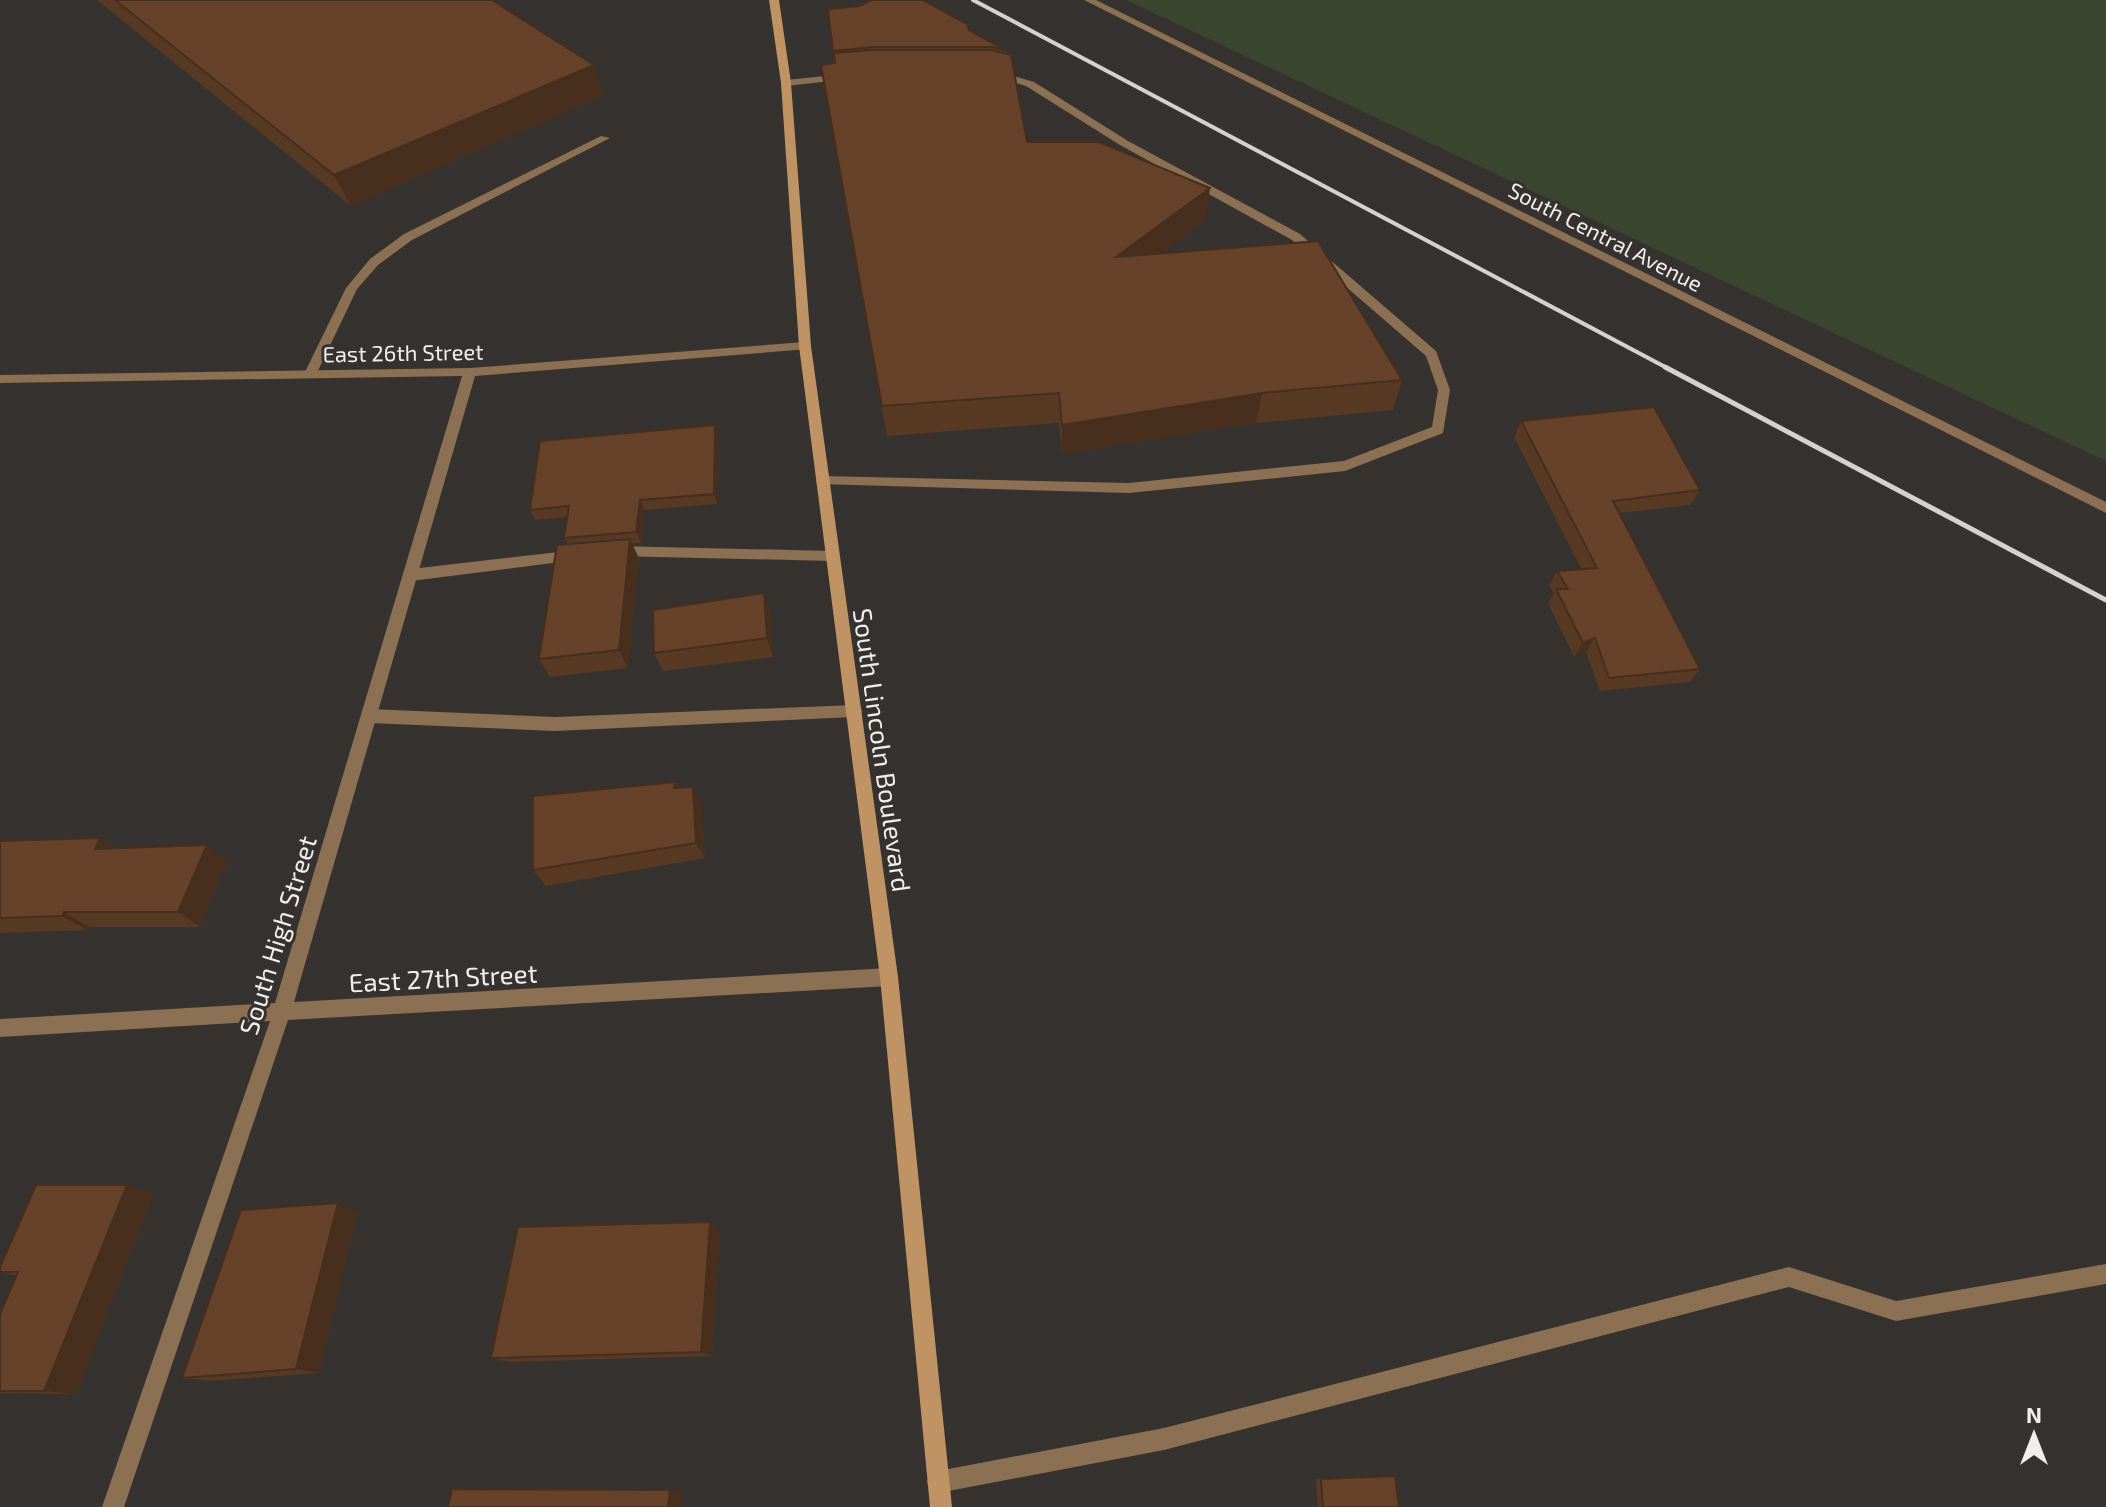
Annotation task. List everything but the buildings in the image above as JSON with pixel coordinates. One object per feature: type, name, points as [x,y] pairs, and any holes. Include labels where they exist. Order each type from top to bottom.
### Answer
[{"type":"street","name":"South Lincoln Boulevard","points":[[774,0],[786,83],[805,346],[889,977],[941,1507]]},
{"type":"street","name":"South Central Avenue","points":[[1089,0],[2106,508]]},
{"type":"street","points":[[823,481],[1129,488],[1345,466],[1438,430],[1444,390],[1432,354],[1296,237],[1124,143],[1030,84],[994,74],[979,74]]},
{"type":"street","points":[[786,83],[860,76]]},
{"type":"street","points":[[310,374],[352,288],[374,262],[408,237],[605,138]]},
{"type":"street","name":"East 26th Street","points":[[0,379],[470,372],[805,346]]},
{"type":"street","name":"South High Street","points":[[113,1507],[282,1012],[470,372]]},
{"type":"street","points":[[606,552],[673,550],[726,555],[833,556]]},
{"type":"street","points":[[411,575],[590,553]]},
{"type":"street","points":[[369,716],[555,724],[854,711]]},
{"type":"street","name":"East 27th Street","points":[[0,1028],[889,977]]},
{"type":"street","points":[[938,1482],[1164,1439],[1789,1277],[1896,1311],[2106,1274]]},
{"type":"green space","points":[[1126,0],[2106,0],[2106,461]]},
{"type":"railway","points":[[973,0],[1669,369]]},
{"type":"railway","points":[[1665,367],[2106,600]]}]
